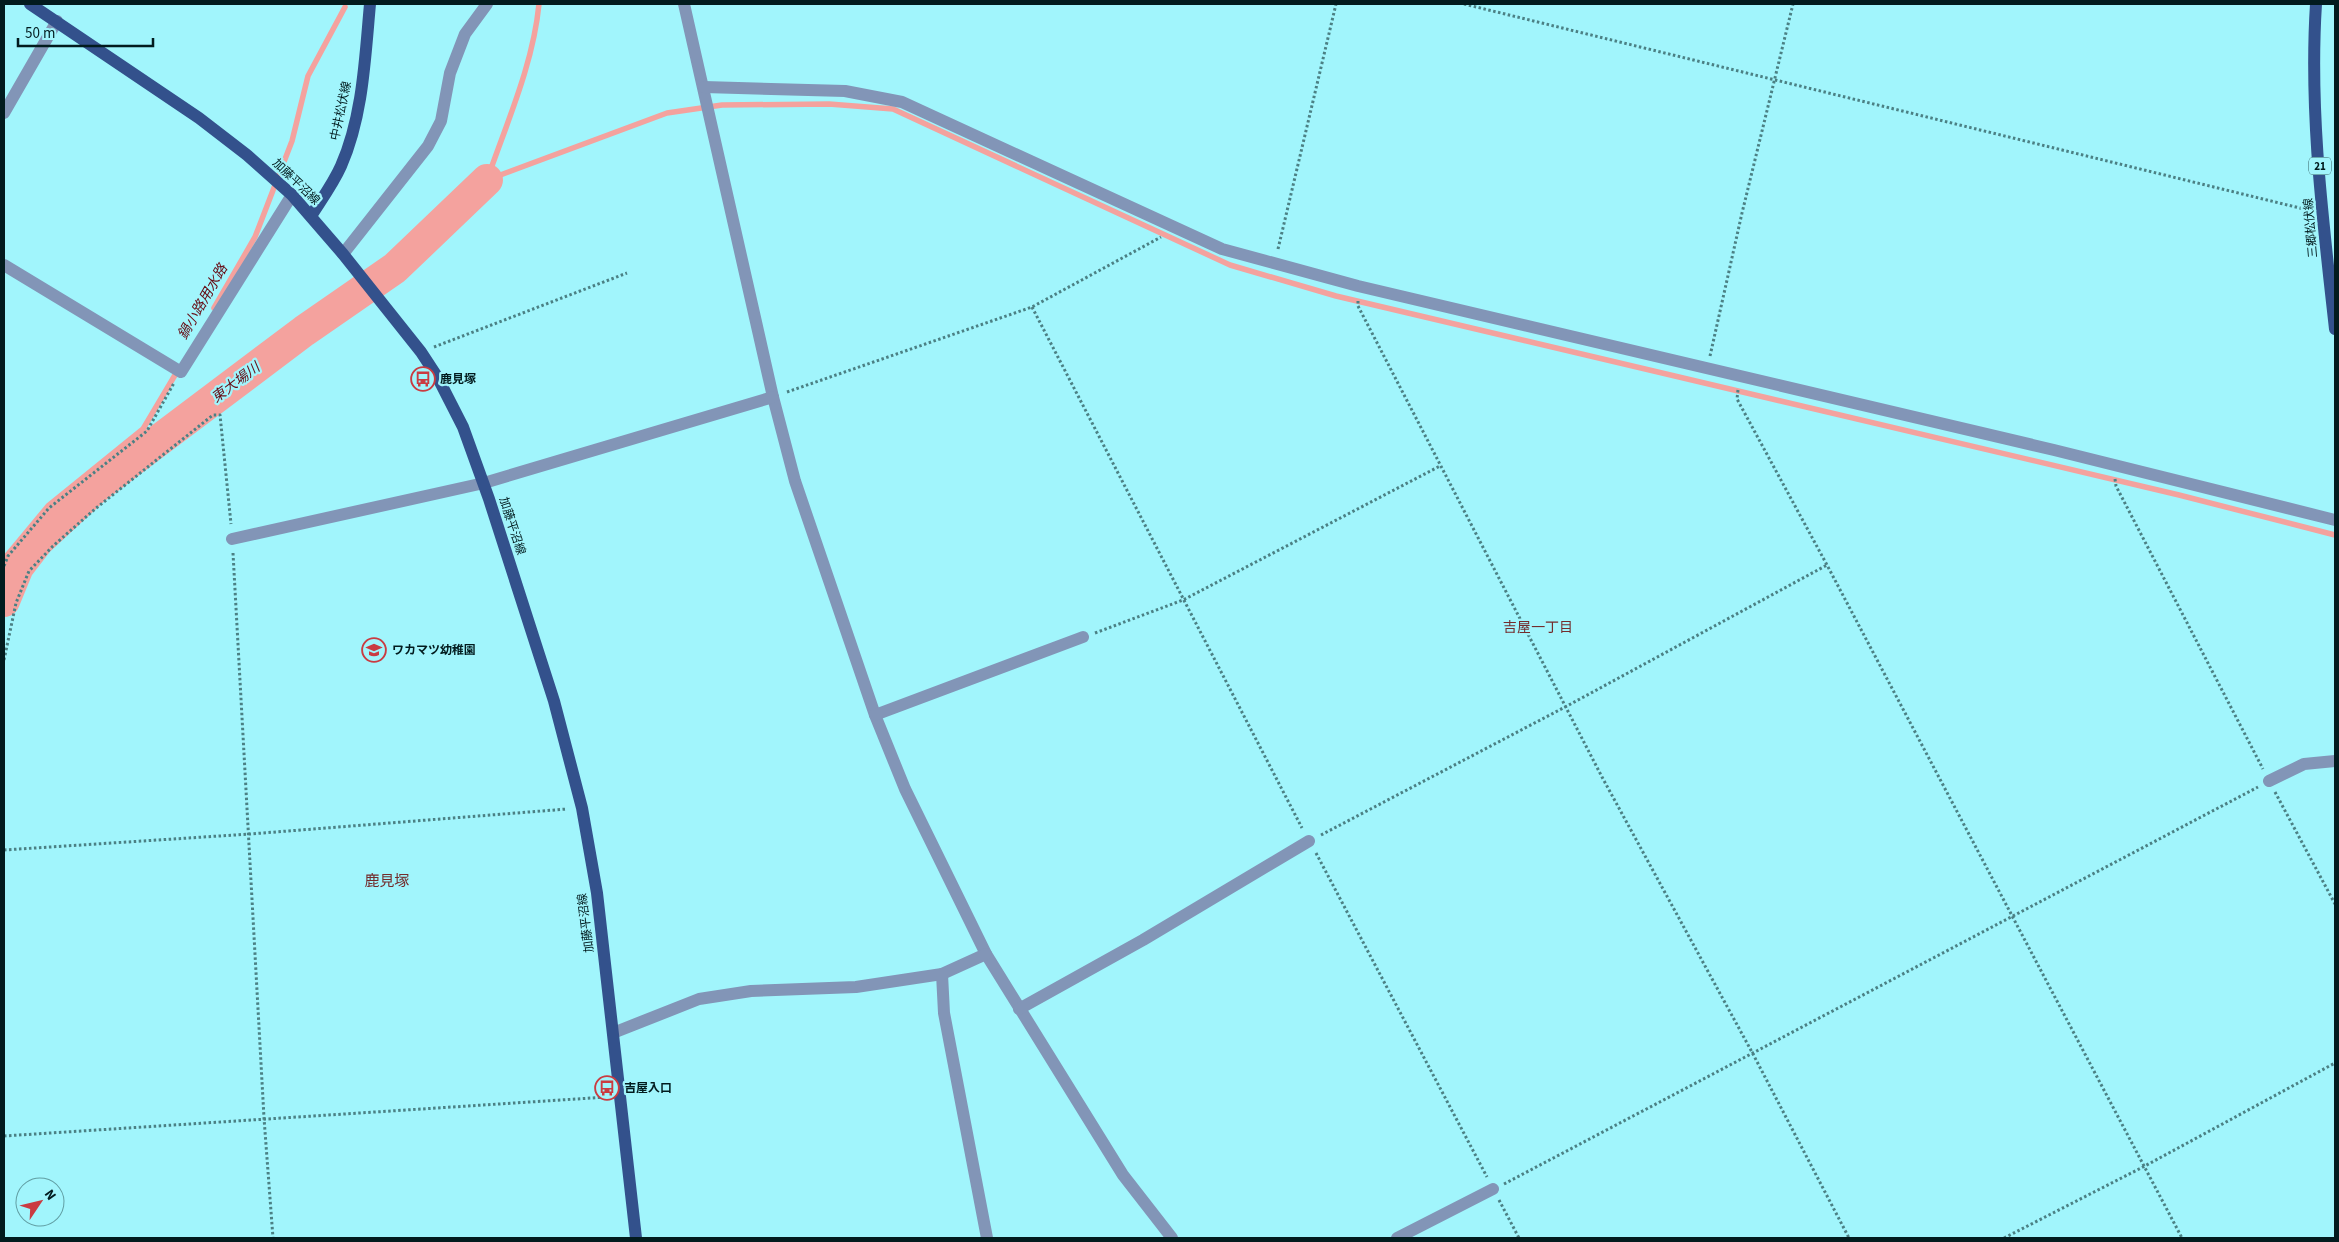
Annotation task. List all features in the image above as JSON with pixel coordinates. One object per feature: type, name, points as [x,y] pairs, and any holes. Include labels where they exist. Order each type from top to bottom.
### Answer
[{"type":"main road","name":"加藤平沼線","points":[[30,4],[198,118],[247,155],[292,195],[343,254],[421,352],[438,378],[463,427],[484,483],[554,701],[582,808],[597,893],[636,1238]]},
{"type":"main road","name":"中井松伏線","points":[[311,216],[341,166],[350,140],[364,68],[370,4]]},
{"type":"main road","name":"三郷松伏線","points":[[2316,4],[2314,74],[2322,214],[2335,329]]},
{"type":"street","points":[[343,254],[428,146],[441,121],[450,74],[465,34],[488,4]]},
{"type":"street","points":[[684,4],[772,397],[798,489],[875,715],[905,790],[986,954],[1122,1175],[1172,1238]]},
{"type":"street","points":[[4,113],[57,21]]},
{"type":"street","points":[[704,87],[845,91],[902,102],[1222,250],[1358,286],[2054,450],[2112,466],[2335,520]]},
{"type":"street","points":[[4,265],[181,372],[292,195]]},
{"type":"street","points":[[232,539],[484,483],[772,397]]},
{"type":"street","points":[[875,715],[1083,637]]},
{"type":"street","points":[[2269,781],[2304,764],[2335,761]]},
{"type":"street","points":[[1019,1009],[1143,940],[1309,841]]},
{"type":"street","points":[[613,1033],[699,999],[751,991],[856,987],[942,974],[986,954]]},
{"type":"street","points":[[942,974],[944,1013],[987,1238]]},
{"type":"street","points":[[1397,1238],[1493,1190]]},
{"type":"path","points":[[1274,263],[1336,4]]},
{"type":"path","points":[[1464,4],[1776,78],[2073,154],[2322,214]]},
{"type":"path","points":[[1707,368],[1742,213],[1793,4]]},
{"type":"path","points":[[772,397],[1032,307],[1176,229]]},
{"type":"path","points":[[421,352],[627,273]]},
{"type":"path","points":[[1358,286],[1358,306],[1528,636],[1567,706],[1602,777],[1753,1054],[1849,1238]]},
{"type":"path","points":[[1032,307],[1309,841],[1520,1238]]},
{"type":"path","points":[[4,566],[8,556],[49,508],[146,431],[181,372]]},
{"type":"path","points":[[1737,399],[1827,565],[2182,1238]]},
{"type":"path","points":[[4,660],[16,603],[29,571],[53,546],[95,510],[213,415],[220,416],[232,539],[250,834],[264,1118],[273,1238]]},
{"type":"path","points":[[1083,637],[1183,600],[1440,465]]},
{"type":"path","points":[[2112,466],[2116,486],[2335,904]]},
{"type":"path","points":[[1309,841],[1567,706],[1827,565]]},
{"type":"path","points":[[1493,1190],[2269,781]]},
{"type":"path","points":[[4,850],[250,834],[582,808]]},
{"type":"path","points":[[2004,1238],[2143,1167],[2335,1064]]},
{"type":"path","points":[[4,1136],[619,1096]]},
{"type":"waterway","points":[[487,180],[525,71],[536,27],[539,4]]},
{"type":"waterway","name":"鍋小路用水路","points":[[214,308],[255,237],[292,141],[308,76],[345,7]]},
{"type":"waterway","points":[[487,180],[667,113],[722,105],[829,104],[893,109],[1230,265],[1336,296],[2179,495],[2335,535]]},
{"type":"waterway","name":"東大場川","points":[[4,601],[18,567],[38,541],[94,489],[304,331],[395,268],[487,180]]},
{"type":"waterway","name":"鍋小路用水路","points":[[4,559],[48,506],[143,429],[178,370]]},
{"type":"place","name":"鹿見塚","points":[[423,379]]},
{"type":"place","name":"ワカマツ幼稚園","points":[[374,650]]},
{"type":"place","name":"吉屋入口","points":[[607,1088]]},
{"type":"district","name":"吉屋一丁目","points":[[1538,628]]},
{"type":"district","name":"鹿見塚","points":[[387,881]]}]
